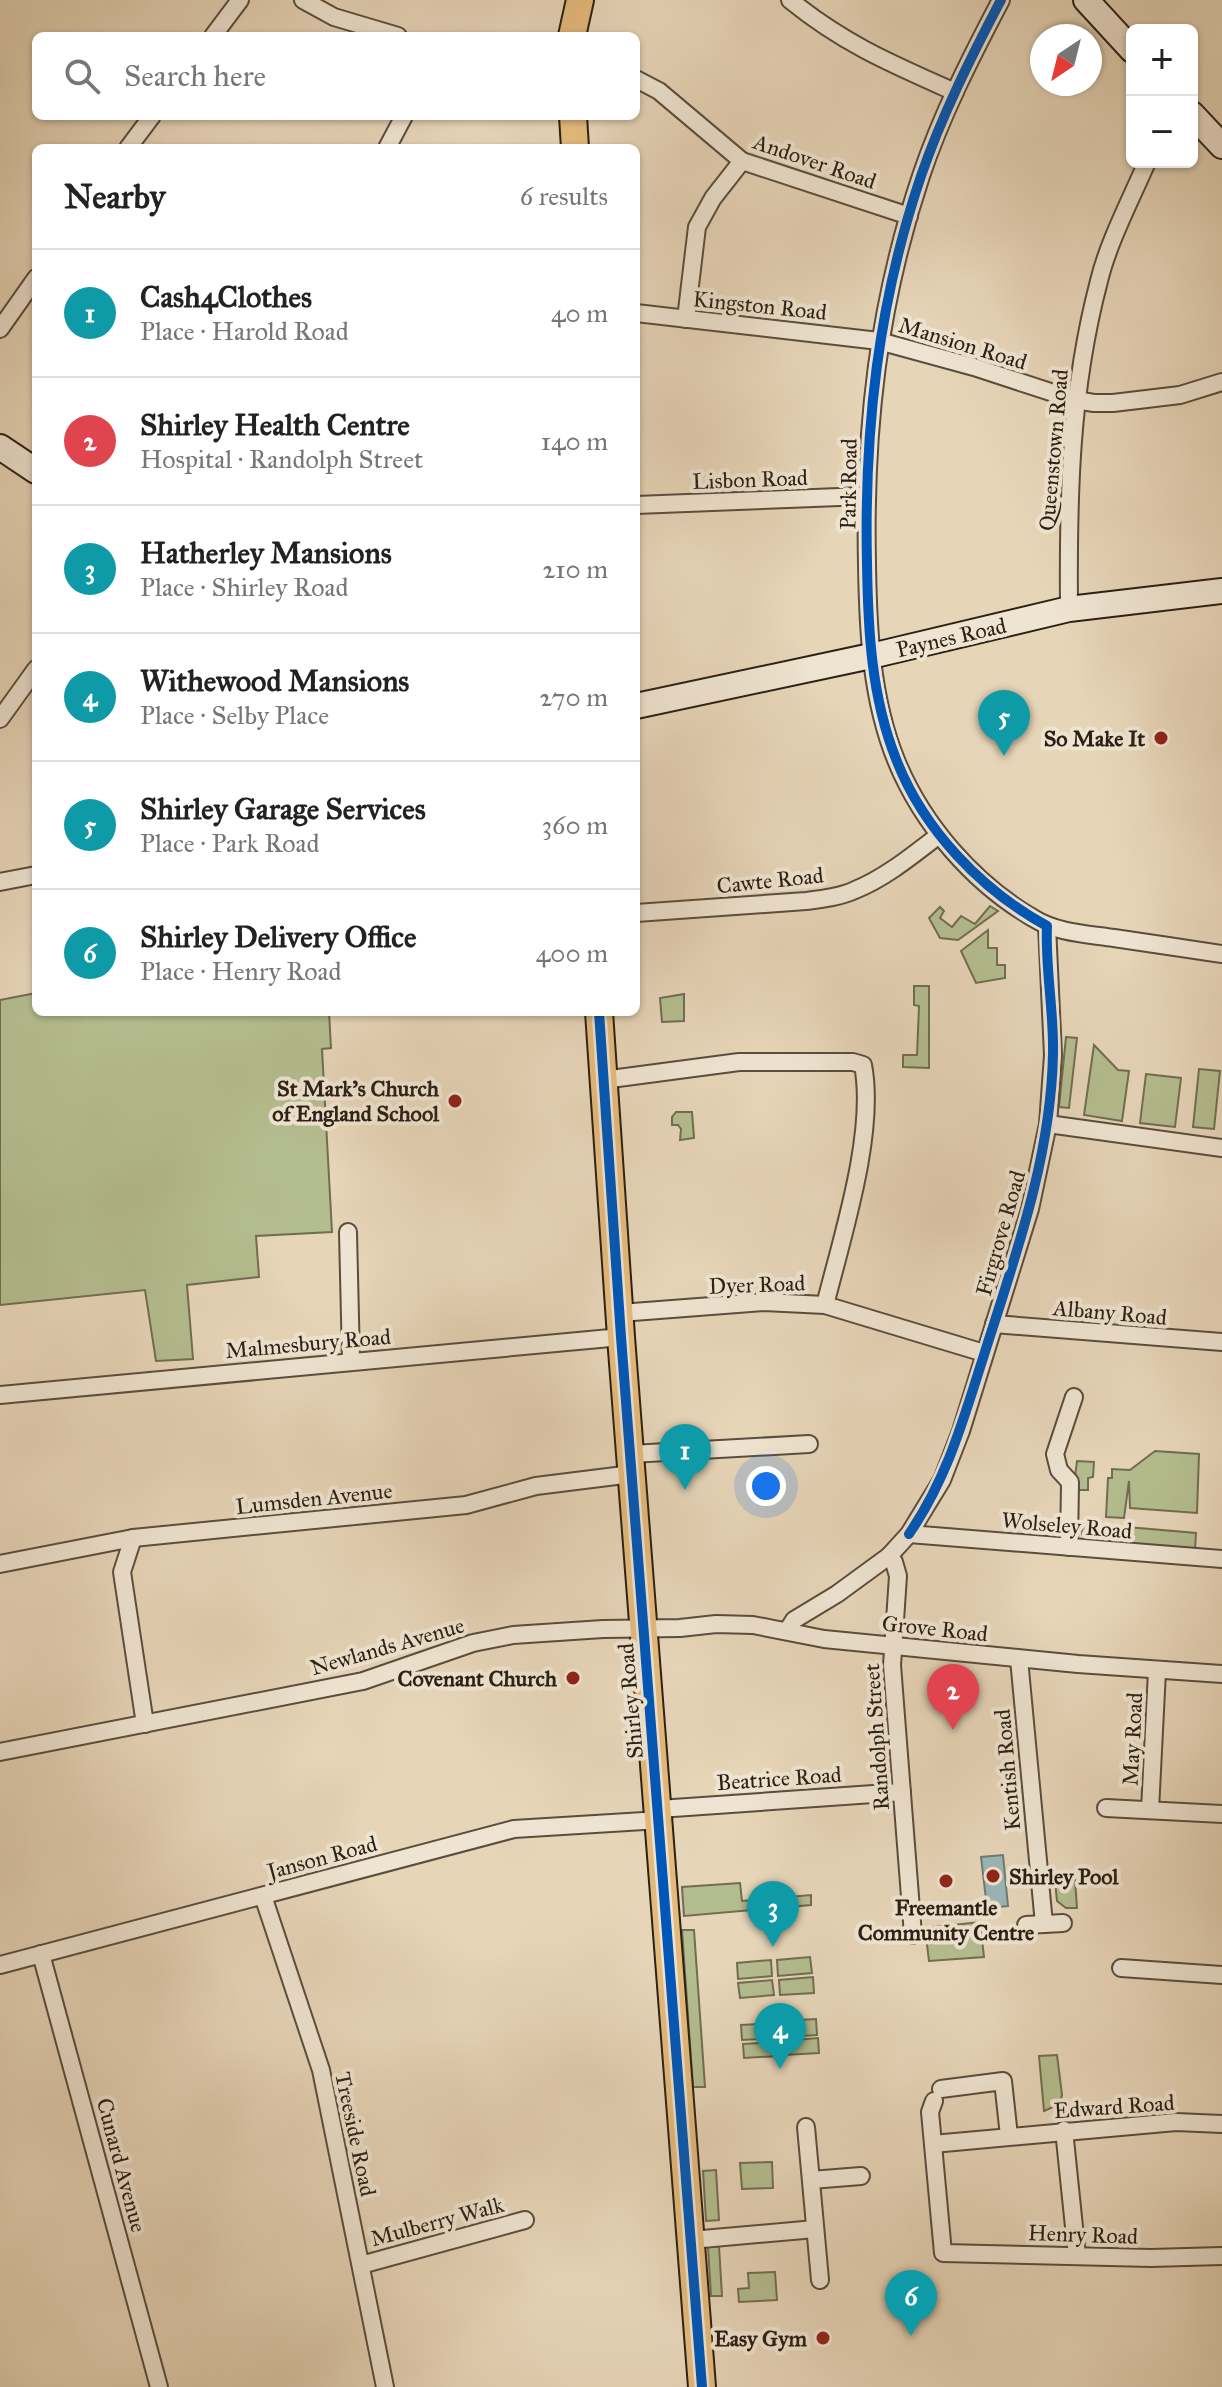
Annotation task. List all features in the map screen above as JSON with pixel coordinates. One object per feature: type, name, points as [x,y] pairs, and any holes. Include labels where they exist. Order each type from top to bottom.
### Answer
[{"type":"main road","points":[[573,32],[580,0]]},
{"type":"main road","points":[[573,120],[575,144]]},
{"type":"main road","name":"Shirley Road","points":[[599,1016],[702,2387]]},
{"type":"street","points":[[216,32],[240,0]]},
{"type":"street","points":[[303,0],[334,17],[385,32]]},
{"type":"street","points":[[790,0],[819,24],[859,49],[955,92]]},
{"type":"street","name":"Park Road","points":[[1001,0],[955,92],[922,174],[879,341],[867,443],[868,622],[879,705],[908,785],[939,835],[998,893],[1047,926]]},
{"type":"street","points":[[1086,0],[1126,43]]},
{"type":"street","name":"Andover Road","points":[[640,81],[659,91],[742,161],[909,216]]},
{"type":"street","points":[[131,144],[149,120]]},
{"type":"street","points":[[389,144],[402,120]]},
{"type":"street","points":[[1198,120],[1221,143]]},
{"type":"street","points":[[686,319],[697,227],[713,198],[742,161]]},
{"type":"street","name":"Queenstown Road","points":[[1069,609],[1068,504],[1075,400],[1099,279],[1145,168]]},
{"type":"street","points":[[0,329],[32,284]]},
{"type":"street","name":"Kingston Road","points":[[640,313],[879,341]]},
{"type":"street","name":"Mansion Road","points":[[879,341],[974,367],[1075,400],[1103,403],[1141,400],[1180,395],[1222,382]]},
{"type":"street","points":[[0,447],[32,468]]},
{"type":"street","name":"Lisbon Road","points":[[640,505],[865,496]]},
{"type":"street","name":"Paynes Road","points":[[640,705],[871,656],[1069,609],[1222,591]]},
{"type":"street","points":[[0,719],[32,675]]},
{"type":"street","name":"Cawte Road","points":[[640,913],[833,897],[855,890],[883,875],[939,835]]},
{"type":"street","points":[[0,882],[32,876]]},
{"type":"street","points":[[1047,926],[1222,954]]},
{"type":"street","name":"Firgrove Road","points":[[787,1631],[794,1620],[837,1594],[889,1556],[909,1534],[942,1480],[961,1431],[1030,1209],[1048,1124],[1053,1055],[1047,926]]},
{"type":"street","points":[[603,1080],[739,1062],[853,1062],[863,1065],[863,1129],[856,1182],[825,1305]]},
{"type":"street","points":[[1048,1124],[1222,1148]]},
{"type":"street","points":[[348,1232],[351,1360]]},
{"type":"street","name":"Dyer Road","points":[[620,1325],[764,1302],[825,1305],[984,1353]]},
{"type":"street","name":"Albany Road","points":[[994,1324],[1222,1342]]},
{"type":"street","name":"Malmesbury Road","points":[[0,1395],[351,1360],[620,1325]]},
{"type":"street","points":[[1069,1547],[1070,1482],[1059,1470],[1055,1454],[1074,1397]]},
{"type":"street","name":"Lumsden Avenue","points":[[0,1564],[133,1538],[466,1505],[631,1464],[809,1444]]},
{"type":"street","name":"Wolseley Road","points":[[909,1534],[1222,1559]]},
{"type":"street","points":[[133,1538],[122,1572],[145,1724]]},
{"type":"street","name":"Randolph Street","points":[[889,1556],[898,1576],[893,1645],[912,1926],[930,1916]]},
{"type":"street","name":"Grove Road","points":[[644,1628],[753,1625],[824,1639],[1019,1659],[1222,1674]]},
{"type":"street","name":"Newlands Avenue","points":[[0,1752],[363,1681],[473,1643],[513,1635],[644,1628]]},
{"type":"street","name":"Kentish Road","points":[[1019,1659],[1044,1924]]},
{"type":"street","name":"May Road","points":[[1150,1810],[1157,1671]]},
{"type":"street","name":"Beatrice Road","points":[[659,1814],[902,1792]]},
{"type":"street","points":[[1106,1808],[1222,1814]]},
{"type":"street","name":"Janson Road","points":[[0,1965],[514,1829],[659,1814]]},
{"type":"street","name":"Treeside Road","points":[[263,1896],[321,2070],[385,2387]]},
{"type":"street","points":[[1026,1925],[1063,1923]]},
{"type":"street","name":"Cunard Avenue","points":[[41,1954],[159,2387]]},
{"type":"street","points":[[1121,1968],[1222,1975]]},
{"type":"street","points":[[933,2144],[930,2112],[938,2095],[1003,2075],[1009,2136]]},
{"type":"street","name":"Edward Road","points":[[933,2144],[1176,2122],[1222,2124]]},
{"type":"street","points":[[806,2127],[820,2280]]},
{"type":"street","points":[[1064,2130],[1077,2256]]},
{"type":"street","name":"Henry Road","points":[[933,2144],[943,2253],[1151,2258],[1222,2256]]},
{"type":"street","points":[[811,2180],[861,2176]]},
{"type":"street","name":"Mulberry Walk","points":[[361,2265],[525,2220]]},
{"type":"street","points":[[691,2240],[815,2229]]},
{"type":"green space","points":[[990,906],[998,911],[958,940],[940,938],[929,918],[940,907],[944,911],[940,918],[952,927],[961,916],[975,924]]},
{"type":"green space","points":[[988,930],[988,948],[997,948],[997,965],[1005,965],[1005,978],[976,983],[961,951]]},
{"type":"green space","points":[[914,986],[929,986],[929,1068],[903,1067],[903,1055],[917,1055],[919,1006],[914,1005]]},
{"type":"green space","points":[[32,994],[32,1016],[329,1016],[331,1048],[322,1049],[332,1232],[256,1236],[259,1277],[187,1285],[193,1359],[156,1361],[145,1290],[0,1305],[0,1000]]},
{"type":"green space","points":[[684,994],[684,1021],[662,1022],[660,998]]},
{"type":"green space","points":[[1066,1037],[1077,1038],[1069,1108],[1059,1107]]},
{"type":"green space","points":[[1094,1045],[1118,1070],[1129,1071],[1122,1121],[1084,1115]]},
{"type":"green space","points":[[1199,1069],[1220,1071],[1214,1129],[1193,1127]]},
{"type":"green space","points":[[1146,1074],[1181,1078],[1175,1127],[1140,1123]]},
{"type":"green space","points":[[676,1112],[692,1112],[694,1138],[680,1140],[681,1129],[678,1125],[672,1125]]},
{"type":"green space","points":[[1155,1451],[1199,1454],[1197,1513],[1130,1508],[1129,1481],[1124,1518],[1106,1517],[1108,1478],[1112,1478],[1112,1469],[1130,1470]]},
{"type":"green space","points":[[1077,1461],[1094,1462],[1093,1477],[1088,1478],[1088,1490],[1079,1490],[1075,1477]]},
{"type":"green space","points":[[1081,1523],[1196,1533],[1195,1550],[1089,1542],[1082,1534]]},
{"type":"green space","points":[[1075,1880],[1077,1908],[1066,1908],[1057,1901],[1055,1881]]},
{"type":"green space","points":[[740,1883],[742,1901],[811,1895],[811,1905],[684,1916],[682,1887]]},
{"type":"green space","points":[[980,1922],[984,1957],[929,1961],[925,1928]]},
{"type":"green space","points":[[682,1930],[694,1930],[705,2087],[693,2087]]},
{"type":"green space","points":[[810,1957],[812,1973],[778,1976],[777,1960]]},
{"type":"green space","points":[[771,1960],[772,1976],[738,1979],[737,1963]]},
{"type":"green space","points":[[813,1977],[814,1993],[780,1995],[779,1980]]},
{"type":"green space","points":[[772,1980],[774,1995],[740,1998],[738,1983]]},
{"type":"green space","points":[[816,2019],[817,2035],[783,2037],[782,2021]]},
{"type":"green space","points":[[776,2023],[777,2038],[742,2040],[741,2025]]},
{"type":"green space","points":[[818,2038],[819,2053],[784,2055],[784,2041]]},
{"type":"green space","points":[[777,2042],[779,2056],[744,2058],[743,2044]]},
{"type":"green space","points":[[1057,2055],[1062,2095],[1060,2104],[1044,2111],[1039,2056]]},
{"type":"green space","points":[[1116,2104],[1116,2114],[1071,2118],[1070,2109]]},
{"type":"green space","points":[[772,2162],[773,2188],[742,2189],[740,2163]]},
{"type":"green space","points":[[716,2170],[719,2220],[706,2221],[703,2171]]},
{"type":"green space","points":[[719,2246],[722,2296],[711,2296],[708,2247]]},
{"type":"green space","points":[[775,2272],[777,2300],[739,2302],[738,2289],[749,2288],[748,2273]]},
{"type":"water","name":"Shirley Pool","points":[[1003,1855],[1008,1906],[987,1908],[981,1857]]},
{"type":"cycle path","points":[[909,1534],[923,1513],[953,1448],[1008,1281],[1038,1169],[1051,1093],[1053,1038],[1047,926],[999,895],[977,876],[938,833],[922,810],[896,759],[881,711],[872,662],[868,613],[867,513],[871,416],[894,271],[929,153],[1001,0]]},
{"type":"cycle path","points":[[599,1016],[702,2387]]},
{"type":"place","name":"So Make It","points":[[1161,738]]},
{"type":"place","name":"Shirley Garage Services","points":[[1004,756]]},
{"type":"place","name":"St Mark's Church of England School","points":[[455,1101]]},
{"type":"place","name":"Cash4Clothes","points":[[685,1490]]},
{"type":"place","name":"Covenant Church","points":[[573,1678]]},
{"type":"place","name":"Shirley Health Centre","points":[[953,1730]]},
{"type":"place","name":"Shirley Pool","points":[[993,1876]]},
{"type":"place","name":"Freemantle Community Centre","points":[[946,1881]]},
{"type":"place","name":"Hatherley Mansions","points":[[773,1947]]},
{"type":"place","name":"Withewood Mansions","points":[[780,2069]]},
{"type":"place","name":"Shirley Delivery Office","points":[[911,2336]]},
{"type":"place","name":"Easy Gym","points":[[823,2338]]}]
